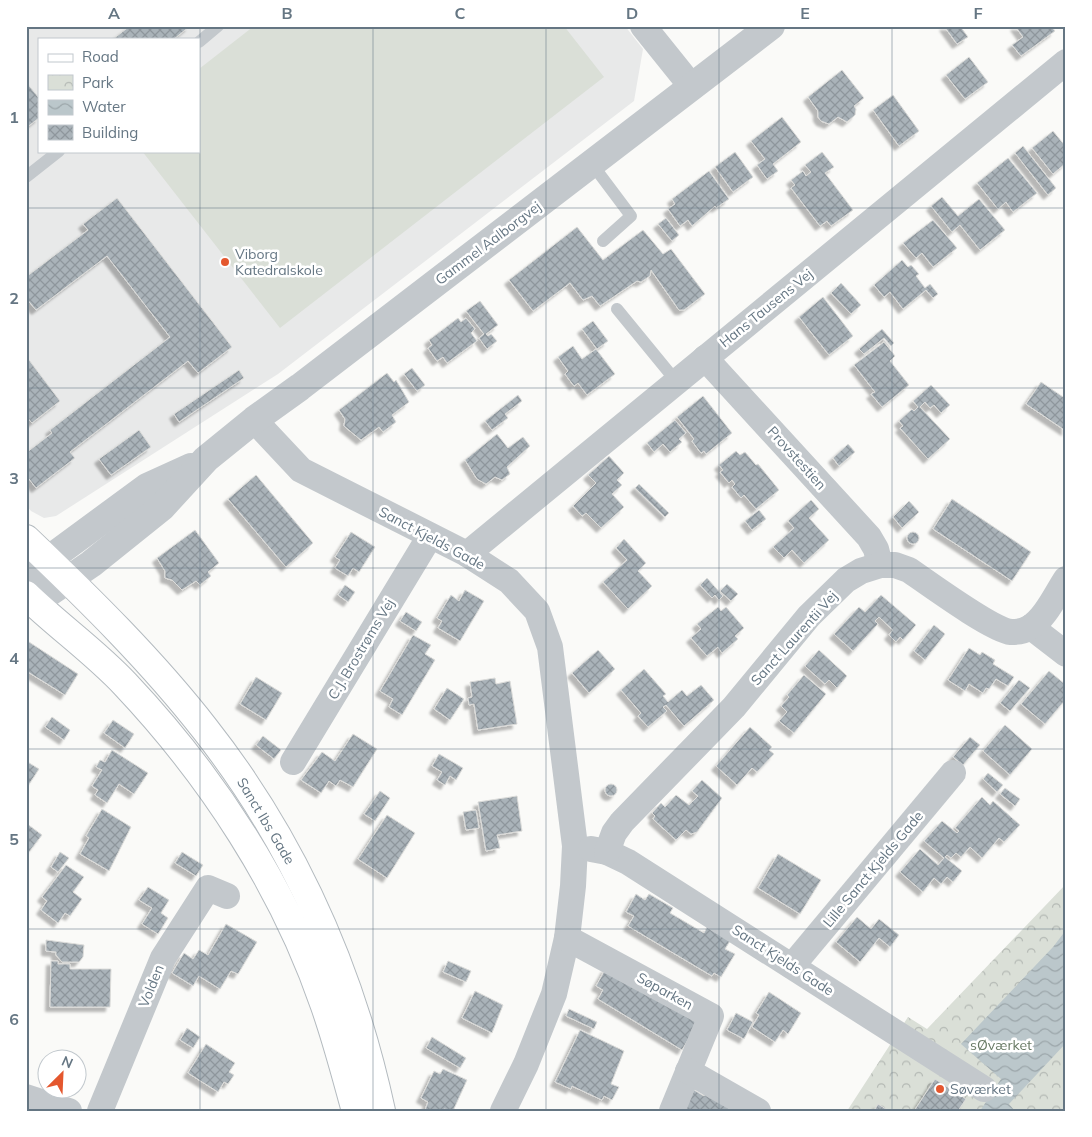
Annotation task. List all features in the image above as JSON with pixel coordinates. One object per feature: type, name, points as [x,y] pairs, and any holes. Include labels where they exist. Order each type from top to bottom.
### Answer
[{"type":"main road","name":"Sanct Ibs Gade","points":[[26,539],[167,683],[206,730],[242,780],[288,853],[322,925],[349,995],[369,1053],[381,1111]]},
{"type":"main road","name":"Sanct Ibs Gade","points":[[29,602],[123,682],[174,738],[223,805],[254,855],[298,938],[325,1004],[356,1111]]},
{"type":"street","points":[[643,26],[692,87]]},
{"type":"street","name":"Gammel Aalborgvej","points":[[29,602],[68,580],[91,564],[162,507],[206,460],[254,420],[300,387],[771,26]]},
{"type":"street","name":"Hans Tausens Vej","points":[[467,554],[1066,62]]},
{"type":"street","name":"Provstestien","points":[[705,358],[869,537],[876,549],[880,565]]},
{"type":"street","name":"Sanct Kjelds Gade","points":[[254,420],[301,470],[467,554],[509,581],[537,611],[550,647],[576,846],[567,938],[554,994],[526,1064],[503,1111]]},
{"type":"street","name":"Gammel Aalborgvej","points":[[26,576],[147,487],[206,460]]},
{"type":"street","name":"C.J. Brostrøms Vej","points":[[293,762],[430,536]]},
{"type":"street","name":"Sanct Laurentii Vej","points":[[607,852],[614,833],[622,822],[734,707],[809,616],[846,580],[861,571],[880,565],[895,565],[909,570],[993,625],[1010,632],[1023,631],[1032,626]]},
{"type":"street","points":[[1066,579],[1043,614],[1032,626],[1066,654]]},
{"type":"street","name":"Lille Sanct Kjelds Gade","points":[[792,966],[953,773]]},
{"type":"street","name":"Sanct Kjelds Gade","points":[[576,846],[607,852],[628,862],[984,1089]]},
{"type":"street","name":"Volden","points":[[100,1111],[163,958],[208,888],[227,896]]},
{"type":"street","name":"Søparken","points":[[567,938],[711,1016],[672,1111]]},
{"type":"street","points":[[688,1071],[758,1111]]},
{"type":"street","points":[[26,1096],[69,1111]]},
{"type":"lane","points":[[200,41],[218,26]]},
{"type":"lane","points":[[26,177],[58,152]]},
{"type":"lane","points":[[592,164],[631,216],[603,241]]},
{"type":"lane","points":[[617,309],[676,381]]},
{"type":"shaded area","name":"Viborg Katedralskole","points":[[26,26],[625,26],[643,49],[634,101],[278,374],[56,516],[44,518],[31,511],[26,505]]},
{"type":"green space","points":[[254,26],[564,26],[604,77],[280,328],[143,152],[200,152],[200,68]]},
{"type":"green space","name":"sØværket","points":[[1066,884],[1066,1111],[847,1111],[908,1017],[927,1029]]},
{"type":"water","points":[[1066,930],[1066,1043],[1009,1104],[1015,1111],[980,1111],[1001,1079],[961,1044],[1053,947]]},
{"type":"building","points":[[130,26],[190,26],[175,38],[114,38]]},
{"type":"building","points":[[944,26],[960,26],[968,37],[957,44]]},
{"type":"building","points":[[1015,26],[1051,26],[1055,31],[1021,56],[1012,45],[1023,37]]},
{"type":"building","points":[[969,57],[988,82],[965,99],[946,75]]},
{"type":"building","points":[[842,70],[864,98],[854,106],[856,109],[855,115],[847,122],[838,117],[829,124],[821,121],[818,117],[818,111],[808,97]]},
{"type":"building","points":[[26,82],[38,97],[38,119],[26,128]]},
{"type":"building","points":[[893,95],[919,131],[899,146],[873,110]]},
{"type":"building","points":[[782,117],[801,142],[773,164],[778,171],[767,179],[757,165],[765,159],[751,141]]},
{"type":"building","points":[[1053,131],[1066,147],[1066,163],[1053,174],[1032,148]]},
{"type":"building","points":[[1023,146],[1056,188],[1048,195],[1015,153]]},
{"type":"building","points":[[735,152],[753,177],[733,192],[715,167]]},
{"type":"building","points":[[822,152],[834,167],[825,173],[853,210],[831,226],[827,221],[820,226],[791,188],[795,185],[791,180],[803,171],[806,176],[811,172],[805,165]]},
{"type":"building","points":[[1008,158],[1037,193],[1013,212],[1006,202],[998,209],[977,183]]},
{"type":"building","points":[[709,171],[729,199],[716,208],[715,206],[692,226],[688,220],[680,226],[668,209],[675,204],[672,199]]},
{"type":"building","points":[[942,197],[958,216],[979,199],[1005,230],[980,250],[960,225],[952,232],[931,206]]},
{"type":"building","points":[[117,198],[232,347],[198,373],[188,361],[70,452],[75,458],[36,488],[26,475],[26,453],[52,433],[50,430],[170,337],[107,256],[36,310],[26,298],[26,277],[88,230],[83,224]]},
{"type":"building","points":[[666,218],[679,235],[672,241],[658,224]]},
{"type":"building","points":[[933,220],[957,248],[933,267],[922,253],[916,258],[903,243]]},
{"type":"building","points":[[577,227],[603,260],[643,230],[663,254],[671,249],[705,294],[684,310],[679,310],[651,270],[650,276],[641,282],[637,281],[600,306],[592,296],[583,300],[570,283],[533,311],[509,280]]},
{"type":"building","points":[[902,260],[908,267],[911,265],[919,274],[916,276],[925,288],[930,284],[938,294],[933,298],[926,290],[903,309],[890,292],[884,297],[874,285]]},
{"type":"building","points":[[841,283],[861,305],[851,314],[831,293]]},
{"type":"building","points":[[823,297],[853,336],[829,355],[799,317]]},
{"type":"building","points":[[480,301],[498,325],[486,334],[488,336],[491,334],[497,341],[487,349],[479,338],[484,334],[466,311]]},
{"type":"building","points":[[458,318],[461,322],[466,318],[475,329],[471,333],[477,341],[447,363],[443,357],[437,361],[428,348],[432,345],[429,340]]},
{"type":"building","points":[[593,321],[608,341],[597,349],[582,329]]},
{"type":"building","points":[[882,329],[894,343],[891,346],[884,338],[864,354],[859,349]]},
{"type":"building","points":[[884,342],[895,356],[890,361],[909,385],[882,407],[871,394],[875,392],[854,365]]},
{"type":"building","points":[[573,346],[582,359],[596,349],[615,374],[587,395],[578,383],[574,386],[565,374],[568,371],[558,357]]},
{"type":"building","points":[[26,356],[60,401],[32,423],[26,416]]},
{"type":"building","points":[[412,368],[425,385],[417,391],[404,374]]},
{"type":"building","points":[[239,370],[244,378],[179,422],[174,414]]},
{"type":"building","points":[[387,373],[394,382],[396,380],[409,402],[392,415],[396,422],[383,432],[379,427],[361,440],[344,426],[345,419],[339,410]]},
{"type":"building","points":[[1041,382],[1066,399],[1066,431],[1026,404]]},
{"type":"building","points":[[931,385],[950,405],[941,413],[934,405],[930,408],[925,402],[920,407],[950,439],[928,459],[900,428],[903,426],[899,421],[912,409],[914,411],[918,407],[913,401]]},
{"type":"building","points":[[518,395],[522,401],[505,414],[508,418],[492,430],[485,421]]},
{"type":"building","points":[[703,396],[732,433],[706,454],[704,451],[701,453],[692,441],[694,439],[677,417]]},
{"type":"building","points":[[675,420],[686,433],[679,439],[682,442],[670,452],[663,444],[654,452],[647,443]]},
{"type":"building","points":[[139,430],[151,447],[111,475],[99,459]]},
{"type":"building","points":[[497,434],[508,448],[523,437],[530,446],[507,467],[510,474],[502,480],[495,477],[486,484],[477,479],[465,460]]},
{"type":"building","points":[[848,444],[855,452],[839,466],[833,458]]},
{"type":"building","points":[[736,451],[740,455],[745,452],[756,465],[758,464],[779,490],[756,509],[744,495],[741,498],[732,487],[735,484],[732,480],[729,483],[720,472],[723,470],[719,465]]},
{"type":"building","points":[[609,456],[624,473],[617,480],[622,485],[612,494],[624,507],[601,528],[586,513],[582,516],[573,506],[596,483],[588,475]]},
{"type":"building","points":[[256,475],[313,543],[286,567],[228,499]]},
{"type":"building","points":[[639,484],[669,513],[665,517],[635,488]]},
{"type":"building","points":[[952,499],[1031,552],[1012,581],[933,529]]},
{"type":"building","points":[[811,500],[819,509],[809,518],[829,540],[804,563],[792,550],[784,558],[773,547],[794,528],[788,521]]},
{"type":"building","points":[[909,501],[919,512],[902,528],[893,517]]},
{"type":"building","points":[[759,510],[766,519],[752,530],[745,521]]},
{"type":"building","points":[[195,530],[219,563],[208,572],[211,576],[200,585],[196,581],[182,590],[172,580],[165,578],[165,571],[157,558]]},
{"type":"building","points":[[351,532],[375,547],[359,572],[353,568],[348,576],[335,568],[340,560],[335,557]]},
{"type":"building","points":[[911,532],[915,532],[919,538],[915,544],[911,544],[907,540],[907,536]]},
{"type":"building","points":[[624,539],[646,563],[638,571],[652,586],[628,609],[603,582],[627,560],[616,548]]},
{"type":"building","points":[[707,578],[723,596],[719,600],[715,595],[712,598],[700,585]]},
{"type":"building","points":[[727,584],[738,594],[731,601],[720,591]]},
{"type":"building","points":[[345,585],[355,592],[348,602],[338,595]]},
{"type":"building","points":[[465,590],[484,601],[460,641],[438,628],[442,621],[437,618],[451,595],[459,601]]},
{"type":"building","points":[[881,595],[916,625],[903,640],[900,637],[896,642],[889,635],[893,630],[879,617],[875,621],[878,624],[853,651],[834,634],[859,607],[865,612]]},
{"type":"building","points":[[718,607],[721,611],[726,607],[744,628],[735,636],[738,639],[722,653],[718,647],[707,656],[691,638],[701,629],[697,624]]},
{"type":"building","points":[[406,612],[422,622],[416,631],[400,621]]},
{"type":"building","points":[[934,625],[945,634],[925,660],[914,651]]},
{"type":"building","points":[[413,635],[431,645],[425,654],[435,660],[402,715],[389,707],[393,699],[380,691]]},
{"type":"building","points":[[26,640],[78,674],[65,695],[28,672],[26,675]]},
{"type":"building","points":[[969,648],[980,655],[982,652],[995,660],[993,664],[1014,677],[1008,686],[996,679],[989,689],[986,688],[983,693],[969,684],[965,691],[948,680]]},
{"type":"building","points":[[598,650],[615,669],[589,693],[572,673]]},
{"type":"building","points":[[819,650],[847,676],[837,688],[829,680],[825,684],[805,666]]},
{"type":"building","points":[[644,669],[666,694],[663,696],[668,702],[682,690],[687,696],[701,685],[714,700],[684,726],[666,705],[663,707],[667,711],[648,727],[638,716],[641,713],[621,690]]},
{"type":"building","points":[[1049,671],[1066,685],[1066,699],[1045,724],[1021,704]]},
{"type":"building","points":[[804,675],[826,694],[794,733],[779,721],[787,712],[781,706],[789,697],[787,695]]},
{"type":"building","points":[[256,677],[282,693],[266,720],[240,704]]},
{"type":"building","points":[[495,678],[496,684],[510,681],[517,724],[478,730],[474,704],[469,705],[468,698],[472,697],[470,682]]},
{"type":"building","points":[[1019,680],[1030,688],[1010,711],[1000,703]]},
{"type":"building","points":[[447,688],[464,699],[450,720],[434,709]]},
{"type":"building","points":[[52,717],[70,730],[64,740],[45,727]]},
{"type":"building","points":[[113,720],[134,734],[125,748],[104,733]]},
{"type":"building","points":[[1005,725],[1032,749],[1010,775],[983,751]]},
{"type":"building","points":[[750,727],[772,747],[769,750],[774,754],[757,772],[752,768],[737,785],[716,766]]},
{"type":"building","points":[[353,734],[377,749],[353,787],[340,780],[336,786],[329,781],[321,793],[301,780],[322,752],[335,761]]},
{"type":"building","points":[[263,736],[281,750],[274,759],[256,745]]},
{"type":"building","points":[[970,737],[980,745],[963,765],[953,757]]},
{"type":"building","points":[[112,750],[148,773],[134,794],[119,784],[107,803],[95,795],[98,790],[92,786],[102,770],[96,767],[100,760],[105,762]]},
{"type":"building","points":[[439,754],[463,768],[456,780],[450,776],[445,785],[437,780],[442,772],[432,766]]},
{"type":"building","points":[[26,761],[39,769],[26,789]]},
{"type":"building","points":[[988,773],[1003,785],[997,792],[983,779]]},
{"type":"building","points":[[702,780],[722,798],[697,832],[691,834],[686,830],[676,840],[653,819],[655,816],[652,813],[661,803],[665,807],[676,795],[689,805],[698,796],[692,791]]},
{"type":"building","points":[[609,784],[613,784],[617,790],[613,796],[609,796],[605,792],[605,788]]},
{"type":"building","points":[[1005,788],[1020,799],[1015,806],[1000,794]]},
{"type":"building","points":[[380,791],[390,798],[375,821],[364,814]]},
{"type":"building","points":[[517,796],[522,831],[497,835],[500,848],[486,851],[478,802]]},
{"type":"building","points":[[982,797],[990,805],[993,801],[1020,825],[1004,842],[999,838],[982,858],[970,847],[961,857],[956,853],[951,858],[947,855],[945,857],[962,871],[953,882],[947,877],[941,884],[934,878],[923,892],[900,872],[920,849],[938,865],[944,858],[924,841],[942,821],[957,833],[959,831],[955,828]]},
{"type":"building","points":[[102,809],[131,827],[109,871],[80,854],[89,838],[86,836]]},
{"type":"building","points":[[476,810],[479,828],[466,830],[463,812]]},
{"type":"building","points":[[387,815],[415,833],[387,878],[358,859]]},
{"type":"building","points":[[26,823],[42,835],[26,856]]},
{"type":"building","points":[[60,852],[69,858],[58,872],[51,867]]},
{"type":"building","points":[[182,852],[203,865],[196,876],[175,863]]},
{"type":"building","points":[[778,854],[821,880],[800,914],[758,888]]},
{"type":"building","points":[[66,865],[84,877],[73,892],[82,899],[70,916],[65,913],[58,923],[41,910],[47,901],[42,897]]},
{"type":"building","points":[[148,887],[169,900],[161,913],[168,918],[158,934],[142,924],[152,908],[139,900]]},
{"type":"building","points":[[636,894],[645,900],[649,894],[673,908],[670,913],[704,933],[707,927],[730,941],[725,949],[735,954],[721,977],[714,973],[712,976],[628,926],[634,916],[626,912]]},
{"type":"building","points":[[857,917],[871,929],[879,919],[899,935],[890,947],[879,938],[860,962],[836,942]]},
{"type":"building","points":[[226,924],[257,942],[238,974],[231,971],[220,989],[199,976],[193,986],[172,973],[184,953],[193,959],[199,950],[208,955]]},
{"type":"building","points":[[46,940],[84,945],[83,957],[79,962],[62,962],[56,955],[56,952],[46,951]]},
{"type":"building","points":[[51,961],[58,961],[58,964],[70,964],[70,969],[111,969],[110,1007],[50,1007]]},
{"type":"building","points":[[448,961],[471,971],[466,982],[443,972]]},
{"type":"building","points":[[606,968],[698,1023],[682,1050],[598,999],[603,990],[596,986]]},
{"type":"building","points":[[475,991],[503,1005],[492,1033],[462,1018]]},
{"type":"building","points":[[769,992],[801,1013],[788,1034],[783,1030],[775,1042],[752,1027],[759,1015],[756,1013]]},
{"type":"building","points":[[569,1009],[597,1022],[594,1029],[566,1016]]},
{"type":"building","points":[[736,1013],[753,1022],[744,1039],[727,1030]]},
{"type":"building","points":[[187,1028],[200,1037],[193,1048],[180,1040]]},
{"type":"building","points":[[580,1030],[624,1051],[611,1084],[619,1087],[612,1100],[604,1096],[602,1100],[572,1086],[571,1089],[555,1082]]},
{"type":"building","points":[[432,1037],[466,1058],[460,1068],[426,1048]]},
{"type":"building","points":[[206,1044],[235,1063],[229,1072],[234,1075],[228,1084],[224,1082],[218,1092],[188,1073]]},
{"type":"building","points":[[443,1069],[467,1080],[453,1111],[444,1109],[444,1111],[427,1111],[425,1110],[428,1102],[421,1098],[434,1071],[440,1074]]},
{"type":"building","name":"Søværket","points":[[935,1079],[966,1099],[958,1111],[914,1111]]},
{"type":"building","points":[[694,1090],[704,1096],[708,1090],[732,1111],[689,1111],[684,1108]]},
{"type":"building","points":[[878,1104],[889,1111],[874,1111]]},
{"type":"place","name":"Viborg Katedralskole","points":[[225,262]]},
{"type":"place","name":"Søværket","points":[[940,1089]]}]
